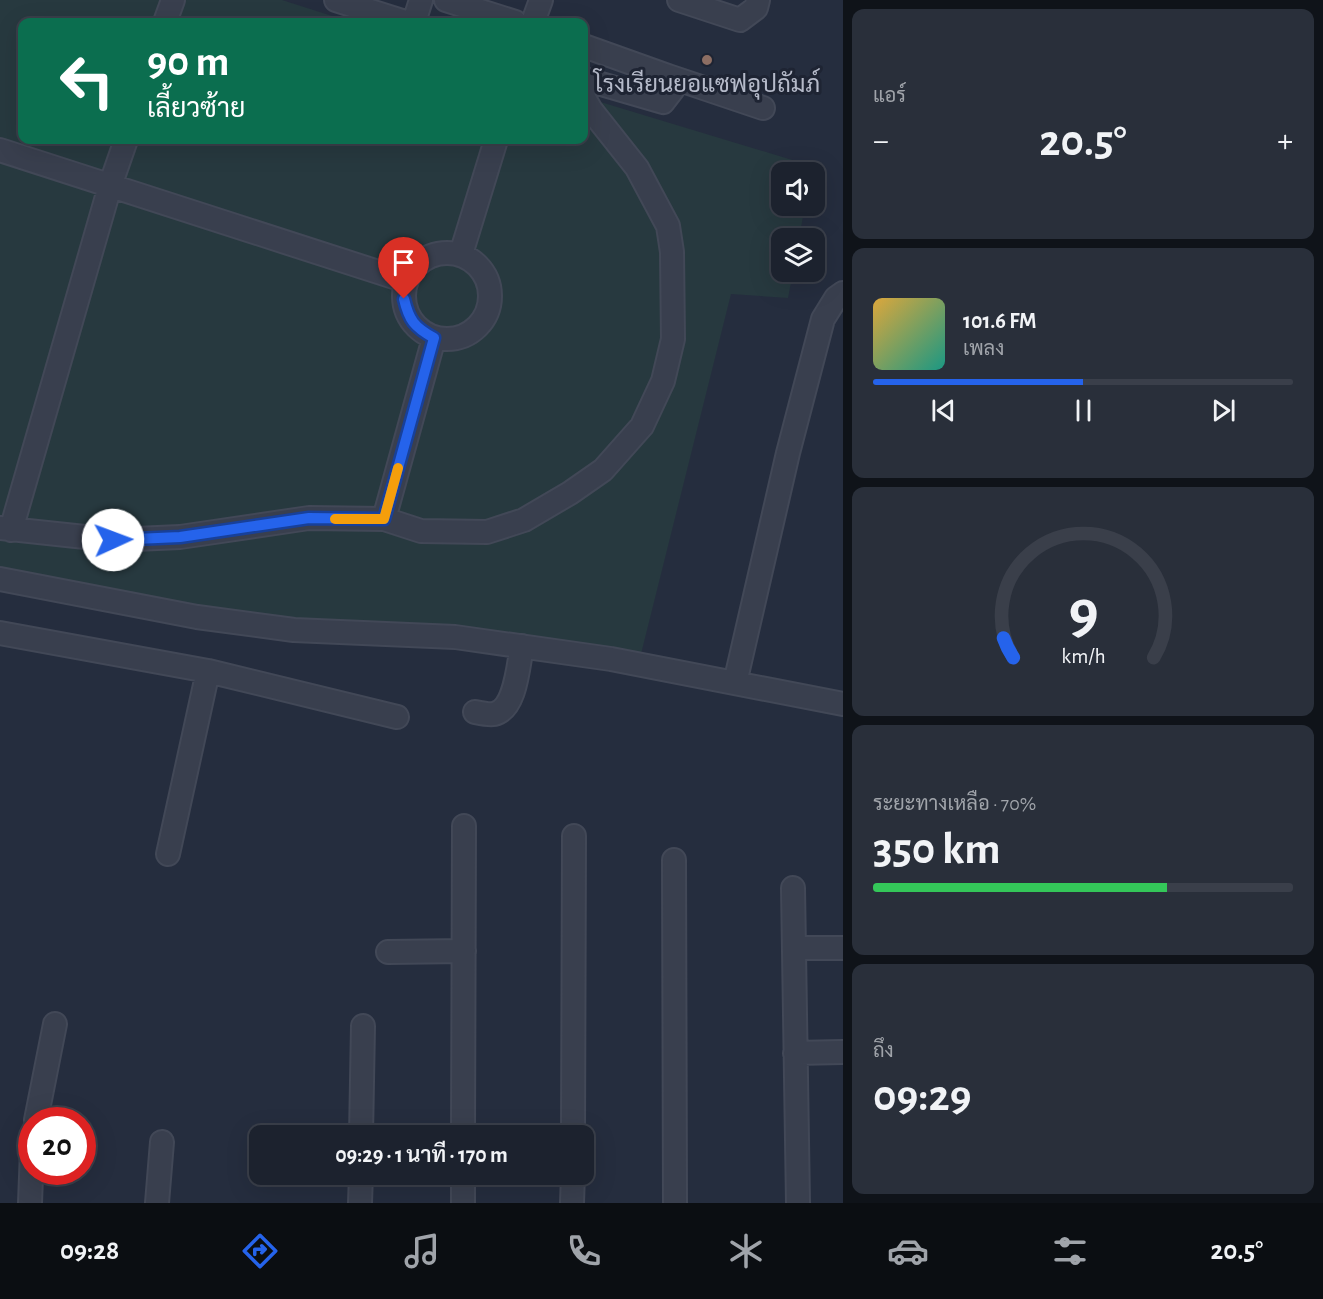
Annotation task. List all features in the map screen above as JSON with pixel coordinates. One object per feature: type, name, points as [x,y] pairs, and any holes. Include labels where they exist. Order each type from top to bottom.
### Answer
[{"type":"street","points":[[166,18],[173,0]]},
{"type":"street","points":[[336,0],[392,18]]},
{"type":"street","points":[[415,18],[421,0]]},
{"type":"street","points":[[446,0],[502,18]]},
{"type":"street","points":[[534,18],[541,0]]},
{"type":"street","points":[[679,0],[740,20],[756,8],[758,0]]},
{"type":"street","points":[[588,47],[763,108]]},
{"type":"street","points":[[588,80],[663,102],[673,89],[669,76]]},
{"type":"street","points":[[125,144],[6,529],[113,540],[180,537],[309,518],[384,519],[421,531],[487,532],[524,520],[570,494],[603,470],[642,426],[663,381],[673,339],[673,273],[668,226],[637,168],[588,105]]},
{"type":"street","points":[[461,254],[495,144]]},
{"type":"street","points":[[0,150],[406,281]]},
{"type":"street","points":[[436,254],[461,254],[477,264],[486,276],[491,290],[490,304],[485,318],[476,330],[463,338],[448,340],[434,338],[419,330],[408,316],[404,299],[406,281],[413,269],[436,254]]},
{"type":"street","points":[[735,683],[788,453],[823,318],[836,298],[843,293]]},
{"type":"street","points":[[384,519],[434,338]]},
{"type":"street","points":[[0,579],[197,617],[283,629],[455,637],[611,659],[843,704]]},
{"type":"street","points":[[0,633],[208,671],[397,717]]},
{"type":"street","points":[[475,712],[493,715],[508,707],[522,646]]},
{"type":"street","points":[[168,854],[208,671]]},
{"type":"street","points":[[463,1125],[464,826]]},
{"type":"street","points":[[573,1125],[574,836]]},
{"type":"street","points":[[674,860],[675,1203]]},
{"type":"street","points":[[794,888],[798,1203]]},
{"type":"street","points":[[794,948],[843,948]]},
{"type":"street","points":[[388,952],[464,951]]},
{"type":"street","points":[[39,1107],[55,1024]]},
{"type":"street","points":[[361,1125],[363,1026]]},
{"type":"street","points":[[795,1053],[843,1052]]},
{"type":"street","points":[[157,1203],[162,1142]]},
{"type":"street","points":[[30,1203],[31,1185]]},
{"type":"street","points":[[360,1203],[361,1185]]},
{"type":"street","points":[[463,1185],[463,1203]]},
{"type":"street","points":[[572,1203],[573,1185]]},
{"type":"shaded area","points":[[0,0],[282,0],[338,18],[18,18],[18,144],[588,144],[588,98],[799,162],[771,162],[771,216],[803,216],[801,228],[771,228],[771,282],[791,282],[788,298],[731,294],[640,658],[245,620],[0,573]]},
{"type":"slow traffic","points":[[335,519],[384,519],[398,468]]},
{"type":"place","name":"โรงเรียนยอแซฟอุปถัมภ์","points":[[707,60]]},
{"type":"route","points":[[113,540],[180,537],[309,518],[384,519],[434,338],[419,330],[408,316],[404,299]]}]
